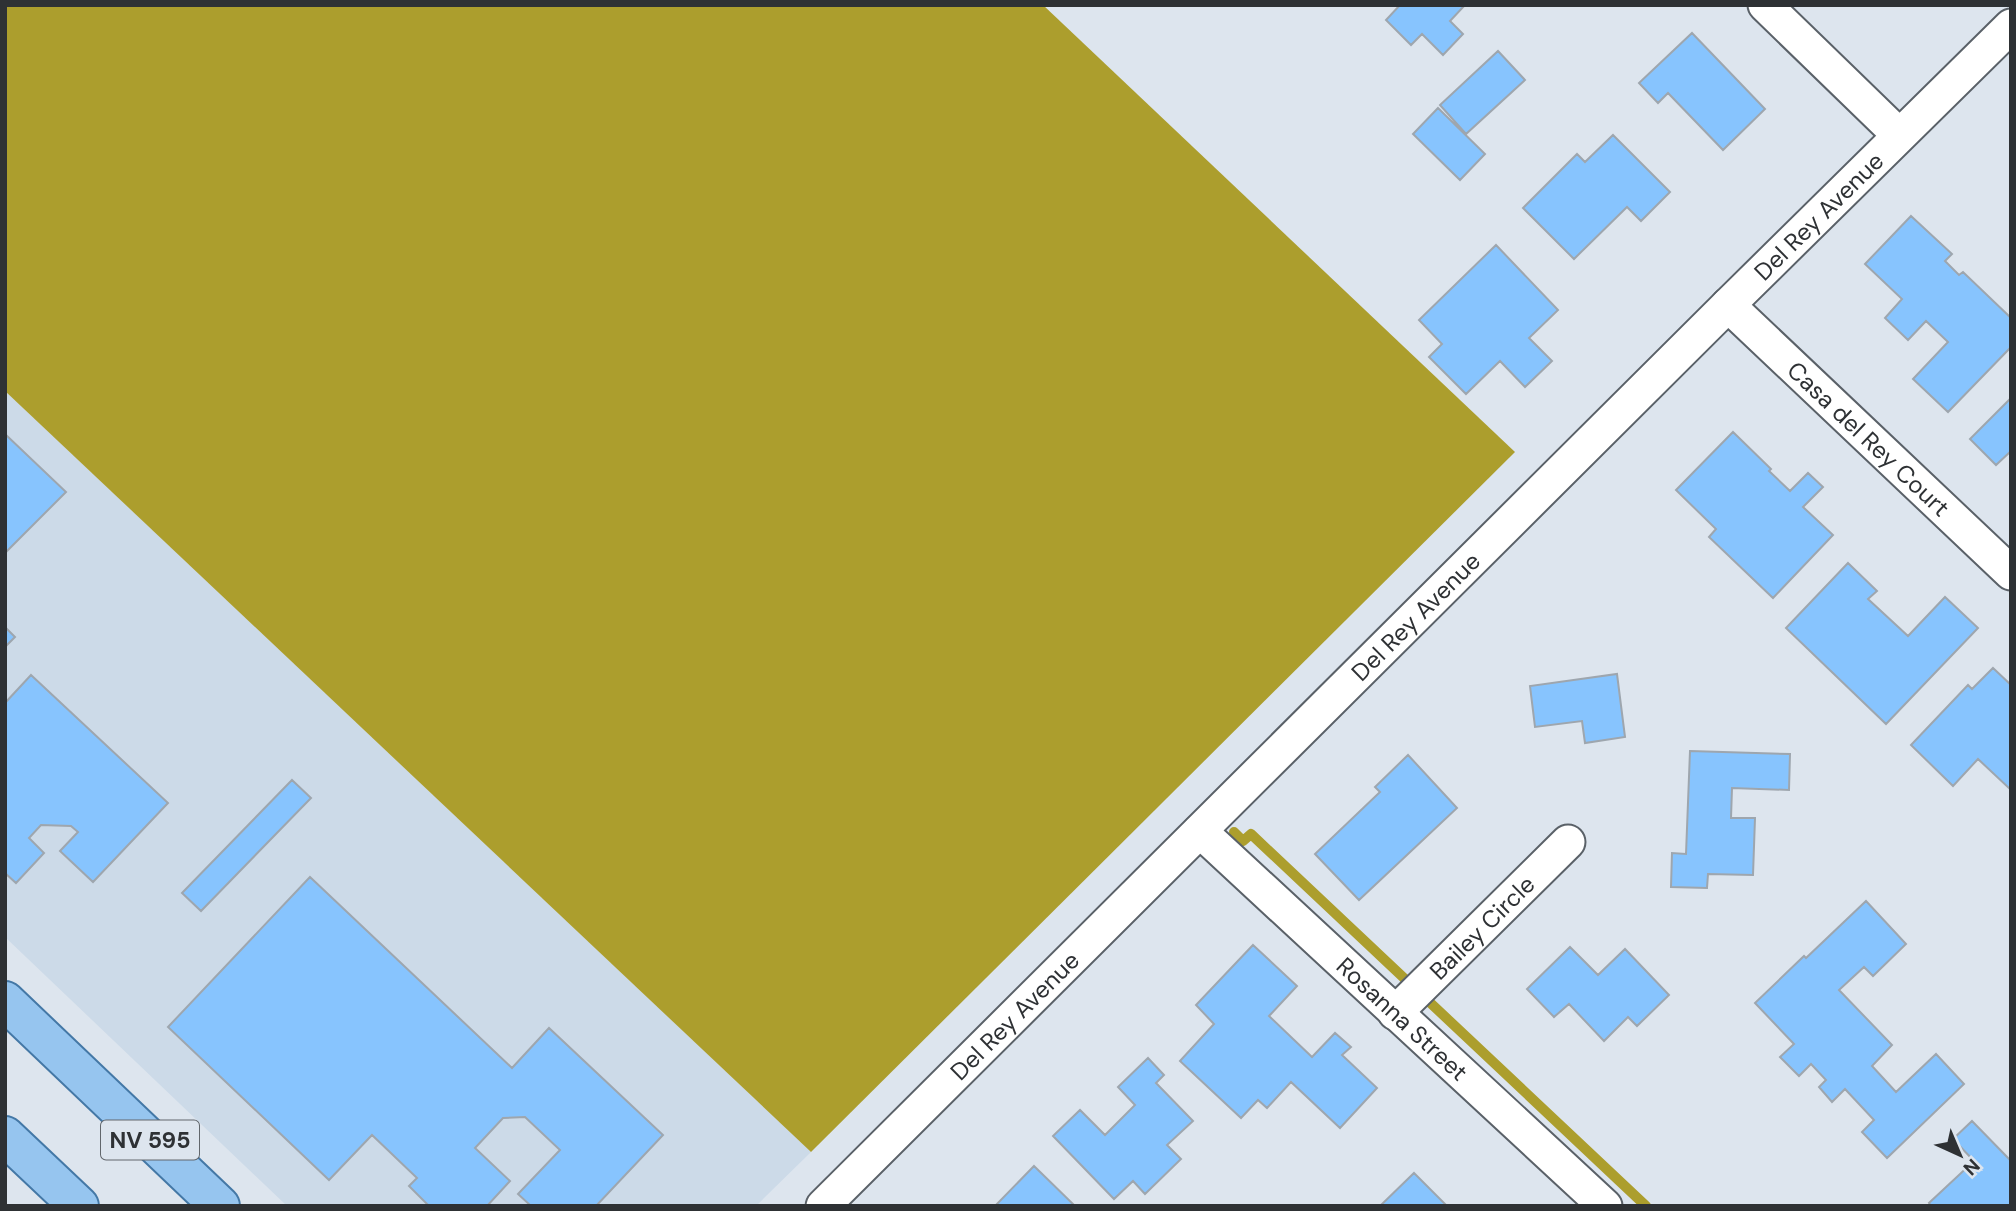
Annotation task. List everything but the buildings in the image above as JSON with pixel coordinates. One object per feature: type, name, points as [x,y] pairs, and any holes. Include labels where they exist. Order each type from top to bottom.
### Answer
[{"type":"main road","name":"NV 595","points":[[5,1001],[219,1206]]},
{"type":"main road","points":[[5,1136],[79,1206]]},
{"type":"street","points":[[1765,5],[1899,135]]},
{"type":"street","name":"Del Rey Avenue","points":[[823,1206],[2011,26]]},
{"type":"street","name":"Casa del Rey Court","points":[[1728,305],[2011,573]]},
{"type":"street","name":"Rosanna Street","points":[[1200,831],[1605,1206]]},
{"type":"street","name":"Bailey Circle","points":[[1395,1013],[1568,842]]},
{"type":"shaded area","points":[[5,5],[1043,5],[1515,452],[811,1152],[5,391]]},
{"type":"shaded area","points":[[5,391],[811,1152],[756,1206],[287,1206],[5,937]]},
{"type":"waterway","points":[[1234,832],[1243,841],[1251,834],[1646,1206]]}]
